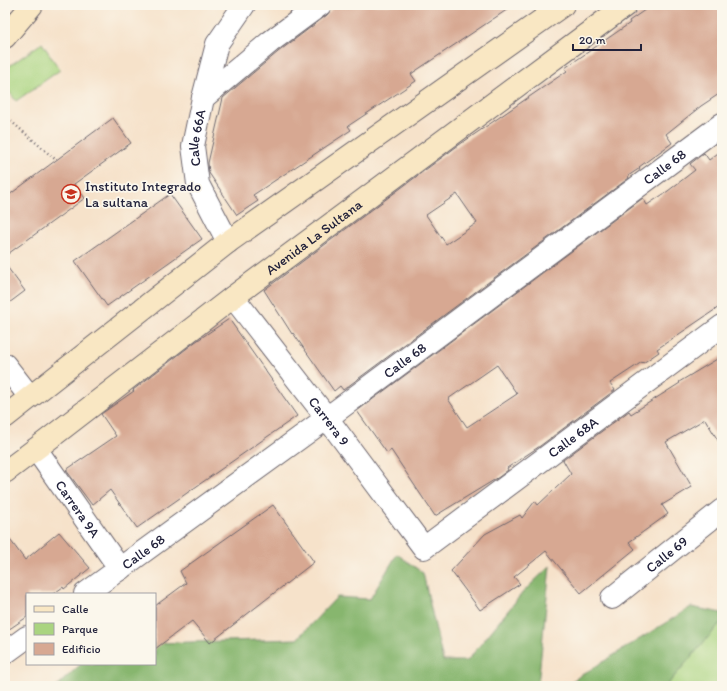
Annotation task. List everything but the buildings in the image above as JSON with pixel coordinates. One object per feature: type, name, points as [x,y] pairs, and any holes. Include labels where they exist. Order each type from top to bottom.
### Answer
[{"type":"street","points":[[5,37],[32,5]]},
{"type":"street","name":"Calle 66A","points":[[228,242],[198,184],[194,146],[203,98],[217,44],[244,5]]},
{"type":"street","name":"Calle 66A","points":[[203,98],[270,42],[320,5]]},
{"type":"street","points":[[5,417],[228,242],[563,5]]},
{"type":"street","name":"Avenida La Sultana","points":[[5,472],[36,450],[233,296],[626,5]]},
{"type":"street","name":"Calle 68","points":[[86,593],[327,418],[722,124]]},
{"type":"street","name":"Carrera 9","points":[[233,296],[327,418],[424,548]]},
{"type":"street","name":"Calle 68A","points":[[424,548],[722,326]]},
{"type":"street","points":[[5,365],[30,398]]},
{"type":"street","name":"Carrera 9A","points":[[36,450],[120,569]]},
{"type":"street","name":"Calle 69","points":[[612,598],[722,510]]},
{"type":"street","points":[[5,653],[26,638]]},
{"type":"path","points":[[5,116],[56,160]]},
{"type":"green space","points":[[42,43],[60,70],[16,101],[5,86],[5,69]]},
{"type":"green space","points":[[397,554],[423,573],[443,661],[467,661],[524,591],[550,566],[539,686],[57,686],[80,665],[156,665],[156,643],[297,639],[337,597],[370,599]]},
{"type":"green space","points":[[691,607],[722,613],[722,621],[666,686],[564,686]]},
{"type":"green space","points":[[722,621],[722,686],[666,686]]},
{"type":"place","name":"Instituto Integrado La sultana","points":[[71,194]]}]
